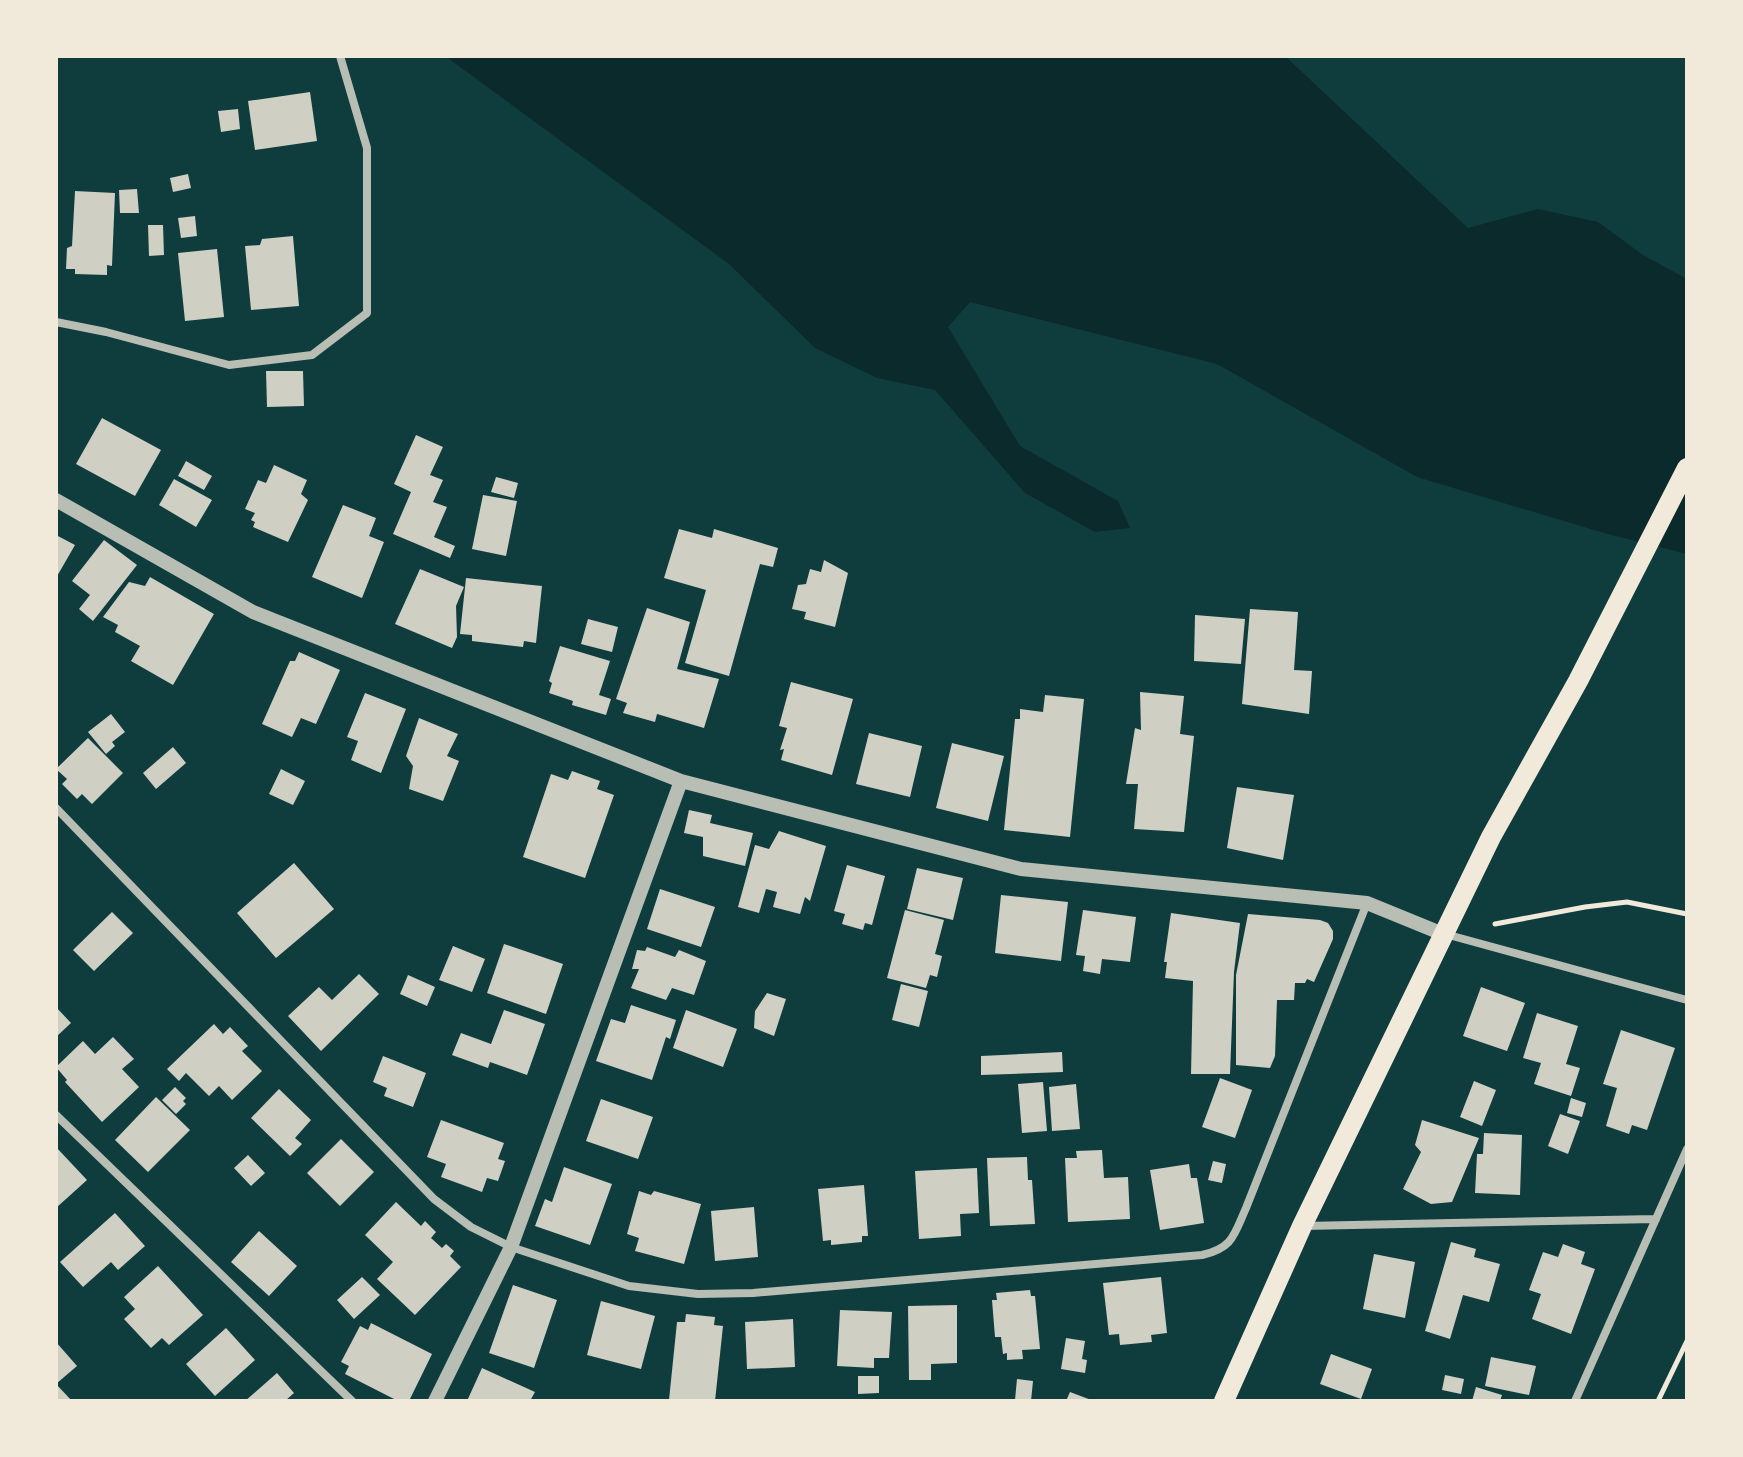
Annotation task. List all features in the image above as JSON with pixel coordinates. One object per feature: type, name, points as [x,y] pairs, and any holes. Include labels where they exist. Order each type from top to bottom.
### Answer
[{"type":"main road","points":[[1224,1401],[1302,1226],[1491,837],[1578,681],[1687,468]]},
{"type":"street","points":[[56,322],[229,365],[312,355],[367,313],[367,148],[340,56]]},
{"type":"street","points":[[56,500],[253,612],[681,781],[1021,869],[1367,903],[1443,934],[1687,1000]]},
{"type":"street","points":[[435,1401],[511,1247],[681,781]]},
{"type":"street","points":[[56,808],[434,1199],[471,1227],[511,1247],[629,1286],[698,1294],[784,1290],[1202,1255],[1219,1251],[1231,1242],[1246,1208],[1367,903]]},
{"type":"street","points":[[56,1115],[352,1401]]},
{"type":"street","points":[[1575,1401],[1687,1149]]},
{"type":"street","points":[[1302,1226],[1656,1219]]},
{"type":"path","points":[[1443,934],[1627,902],[1687,914]]},
{"type":"path","points":[[1658,1401],[1687,1341]]},
{"type":"water","points":[[445,56],[1285,56],[1468,228],[1538,209],[1598,222],[1643,255],[1687,279],[1687,554],[1604,533],[1417,477],[1217,364],[970,302],[948,327],[1020,446],[1118,501],[1130,528],[1095,532],[1025,493],[935,390],[877,378],[815,348],[729,264]]},
{"type":"building","points":[[310,92],[317,141],[255,150],[248,101]]},
{"type":"building","points":[[238,109],[240,129],[221,132],[218,111]]},
{"type":"building","points":[[188,174],[191,188],[173,192],[170,178]]},
{"type":"building","points":[[137,189],[139,213],[120,213],[119,190]]},
{"type":"building","points":[[75,191],[115,193],[112,266],[107,265],[107,275],[75,274],[75,269],[66,269],[67,248],[72,246]]},
{"type":"building","points":[[195,216],[197,236],[181,238],[178,218]]},
{"type":"building","points":[[148,225],[163,225],[164,255],[149,256]]},
{"type":"building","points":[[293,236],[299,306],[251,310],[245,246],[260,245],[262,239]]},
{"type":"building","points":[[217,249],[224,317],[185,321],[178,253]]},
{"type":"building","points":[[266,371],[303,371],[304,406],[267,407]]},
{"type":"building","points":[[102,418],[161,450],[135,496],[76,464]]},
{"type":"building","points":[[416,435],[443,447],[430,475],[443,480],[433,502],[447,507],[434,537],[455,546],[450,558],[393,534],[411,492],[394,484]]},
{"type":"building","points":[[186,461],[212,476],[204,490],[178,476]]},
{"type":"building","points":[[274,465],[307,480],[301,494],[308,500],[288,542],[253,527],[255,522],[251,520],[255,513],[245,509],[258,480],[266,483]]},
{"type":"building","points":[[496,477],[518,483],[514,498],[491,492]]},
{"type":"building","points":[[174,479],[212,500],[196,527],[159,505]]},
{"type":"building","points":[[483,495],[517,501],[506,556],[472,549]]},
{"type":"building","points":[[343,505],[376,518],[369,536],[384,542],[362,598],[312,577]]},
{"type":"building","points":[[679,529],[712,538],[714,529],[778,548],[773,567],[760,564],[729,676],[685,663],[706,590],[664,578]]},
{"type":"building","points":[[56,535],[75,545],[56,578]]},
{"type":"building","points":[[104,540],[137,565],[93,621],[79,609],[90,595],[72,581]]},
{"type":"building","points":[[824,560],[848,573],[835,627],[804,619],[806,612],[792,609],[798,585],[806,584],[810,569],[821,572]]},
{"type":"building","points":[[420,569],[464,587],[456,606],[457,637],[452,648],[395,624]]},
{"type":"building","points":[[150,577],[214,614],[173,685],[131,661],[140,646],[115,632],[118,625],[103,617],[129,582],[145,586]]},
{"type":"building","points":[[466,578],[542,586],[536,643],[524,641],[523,647],[472,641],[472,635],[460,634]]},
{"type":"building","points":[[647,608],[690,622],[677,669],[719,679],[704,728],[657,714],[655,722],[623,713],[627,703],[616,699]]},
{"type":"building","points":[[1250,609],[1298,612],[1294,670],[1312,671],[1309,714],[1242,704]]},
{"type":"building","points":[[1195,615],[1245,619],[1241,664],[1194,661]]},
{"type":"building","points":[[588,619],[618,627],[612,652],[581,644]]},
{"type":"building","points":[[560,646],[610,661],[599,695],[611,699],[606,715],[572,705],[573,701],[549,693],[552,683],[549,681]]},
{"type":"building","points":[[299,652],[340,670],[316,724],[301,718],[292,737],[262,724],[290,661],[295,661]]},
{"type":"building","points":[[791,682],[853,699],[832,775],[781,760],[784,749],[780,750],[787,728],[779,726]]},
{"type":"building","points":[[1140,692],[1184,696],[1180,734],[1194,736],[1184,832],[1134,829],[1138,784],[1126,784],[1135,728],[1141,730]]},
{"type":"building","points":[[365,693],[406,709],[381,773],[351,760],[358,741],[347,737]]},
{"type":"building","points":[[1045,695],[1084,699],[1070,837],[1004,830],[1015,719],[1020,719],[1020,709],[1043,712]]},
{"type":"building","points":[[111,714],[125,732],[112,742],[115,746],[106,754],[88,732]]},
{"type":"building","points":[[419,718],[458,734],[447,756],[459,761],[443,801],[409,789],[413,766],[406,756]]},
{"type":"building","points":[[869,733],[922,746],[910,797],[856,784]]},
{"type":"building","points":[[88,738],[123,773],[92,804],[82,794],[77,799],[62,784],[67,779],[56,769]]},
{"type":"building","points":[[952,743],[1004,756],[988,821],[936,808]]},
{"type":"building","points":[[173,747],[186,763],[156,789],[143,773]]},
{"type":"building","points":[[281,769],[305,781],[293,805],[269,794]]},
{"type":"building","points":[[572,771],[600,781],[597,789],[614,795],[585,878],[523,857],[551,774],[568,780]]},
{"type":"building","points":[[1237,787],[1294,795],[1283,860],[1227,848]]},
{"type":"building","points":[[689,810],[712,815],[710,823],[753,833],[745,866],[703,856],[703,837],[684,833]]},
{"type":"building","points":[[779,831],[826,846],[810,901],[805,897],[800,914],[773,907],[777,892],[766,889],[759,913],[738,907],[755,845],[769,849]]},
{"type":"building","points":[[294,863],[334,909],[276,958],[237,913]]},
{"type":"building","points":[[847,865],[885,876],[872,925],[865,923],[863,930],[842,924],[845,914],[834,911]]},
{"type":"building","points":[[917,868],[963,878],[953,920],[907,909]]},
{"type":"building","points":[[660,889],[715,907],[701,947],[647,929]]},
{"type":"building","points":[[1001,895],[1068,902],[1061,961],[995,953]]},
{"type":"building","points":[[905,910],[944,920],[935,954],[942,956],[937,977],[930,975],[926,988],[887,978]]},
{"type":"building","points":[[1083,910],[1136,917],[1130,962],[1102,959],[1100,974],[1083,971],[1085,956],[1076,955]]},
{"type":"building","points":[[112,912],[133,933],[94,971],[73,950]]},
{"type":"building","points":[[1171,913],[1240,923],[1234,972],[1230,1074],[1191,1074],[1193,981],[1165,978],[1167,962],[1164,962]]},
{"type":"building","points":[[1248,914],[1320,920],[1328,923],[1333,931],[1333,939],[1314,982],[1307,979],[1305,983],[1295,983],[1294,1000],[1277,1000],[1275,1056],[1270,1068],[1236,1065],[1236,975]]},
{"type":"building","points":[[504,944],[563,964],[546,1014],[487,993]]},
{"type":"building","points":[[453,946],[485,959],[472,992],[439,980]]},
{"type":"building","points":[[647,947],[675,957],[679,950],[706,961],[694,995],[672,988],[666,1000],[631,988],[639,969],[632,969],[637,950],[645,951]]},
{"type":"building","points":[[359,974],[379,994],[321,1051],[288,1016],[319,987],[332,1000]]},
{"type":"building","points":[[408,975],[435,987],[427,1006],[400,994]]},
{"type":"building","points":[[901,984],[928,991],[919,1027],[892,1020]]},
{"type":"building","points":[[1481,987],[1525,1003],[1507,1051],[1463,1036]]},
{"type":"building","points":[[767,993],[786,999],[774,1036],[754,1028],[755,1011]]},
{"type":"building","points":[[631,1005],[676,1020],[670,1039],[666,1037],[652,1080],[596,1061],[611,1019],[625,1023]]},
{"type":"building","points":[[56,1007],[71,1023],[56,1037]]},
{"type":"building","points":[[504,1010],[545,1024],[527,1075],[490,1062],[488,1068],[452,1055],[461,1033],[491,1044]]},
{"type":"building","points":[[686,1010],[737,1029],[723,1067],[673,1048]]},
{"type":"building","points":[[1537,1013],[1578,1026],[1566,1064],[1580,1068],[1571,1096],[1534,1084],[1541,1063],[1523,1058]]},
{"type":"building","points":[[214,1024],[223,1034],[230,1027],[248,1046],[242,1051],[262,1071],[232,1100],[219,1086],[209,1096],[186,1073],[179,1081],[167,1069]]},
{"type":"building","points":[[1621,1030],[1675,1048],[1647,1130],[1632,1125],[1629,1134],[1606,1126],[1617,1088],[1603,1084]]},
{"type":"building","points":[[113,1037],[134,1059],[122,1069],[139,1087],[102,1122],[65,1082],[67,1080],[56,1067],[83,1041],[95,1054]]},
{"type":"building","points":[[1062,1052],[1063,1072],[981,1075],[981,1056]]},
{"type":"building","points":[[383,1056],[426,1073],[413,1107],[384,1096],[387,1088],[373,1082]]},
{"type":"building","points":[[1220,1078],[1252,1090],[1235,1138],[1202,1127]]},
{"type":"building","points":[[1474,1081],[1496,1090],[1482,1126],[1460,1117]]},
{"type":"building","points":[[1043,1082],[1047,1131],[1022,1133],[1018,1084]]},
{"type":"building","points":[[1076,1084],[1080,1129],[1052,1131],[1049,1087]]},
{"type":"building","points":[[175,1087],[186,1098],[183,1101],[186,1104],[176,1114],[162,1100]]},
{"type":"building","points":[[279,1089],[311,1120],[295,1138],[302,1144],[290,1156],[251,1118]]},
{"type":"building","points":[[156,1097],[190,1130],[148,1172],[115,1140]]},
{"type":"building","points":[[1571,1098],[1586,1103],[1582,1117],[1567,1113]]},
{"type":"building","points":[[601,1099],[653,1117],[638,1159],[586,1141]]},
{"type":"building","points":[[1560,1114],[1580,1121],[1568,1154],[1548,1146]]},
{"type":"building","points":[[441,1120],[504,1143],[498,1159],[505,1161],[498,1181],[487,1178],[482,1192],[441,1177],[446,1164],[427,1157]]},
{"type":"building","points":[[1422,1120],[1479,1138],[1452,1202],[1431,1204],[1403,1189],[1421,1152],[1415,1145]]},
{"type":"building","points":[[1484,1133],[1522,1135],[1520,1195],[1475,1193],[1477,1154],[1483,1154]]},
{"type":"building","points":[[341,1139],[374,1172],[340,1206],[307,1173]]},
{"type":"building","points":[[56,1147],[87,1180],[56,1208]]},
{"type":"building","points":[[1102,1150],[1104,1178],[1128,1177],[1130,1219],[1068,1222],[1065,1158],[1077,1158],[1076,1151]]},
{"type":"building","points":[[248,1155],[265,1173],[251,1186],[234,1168]]},
{"type":"building","points":[[1027,1157],[1035,1224],[990,1226],[987,1158]]},
{"type":"building","points":[[1213,1161],[1226,1164],[1222,1183],[1208,1180]]},
{"type":"building","points":[[1189,1164],[1191,1178],[1197,1178],[1204,1223],[1160,1230],[1150,1170]]},
{"type":"building","points":[[564,1167],[612,1184],[590,1245],[535,1226],[545,1199],[552,1202]]},
{"type":"building","points":[[977,1168],[979,1213],[960,1214],[961,1236],[919,1239],[915,1171]]},
{"type":"building","points":[[864,1185],[868,1236],[862,1236],[862,1242],[831,1245],[831,1240],[823,1241],[818,1189]]},
{"type":"building","points":[[639,1191],[651,1195],[654,1191],[701,1204],[684,1264],[635,1251],[639,1238],[627,1234]]},
{"type":"building","points":[[396,1202],[421,1226],[425,1221],[436,1232],[431,1238],[442,1248],[446,1244],[454,1251],[450,1256],[461,1267],[415,1315],[377,1279],[393,1262],[365,1235]]},
{"type":"building","points":[[754,1207],[758,1257],[715,1261],[711,1211]]},
{"type":"building","points":[[115,1213],[145,1246],[118,1270],[111,1262],[83,1287],[60,1262]]},
{"type":"building","points":[[259,1231],[297,1266],[269,1296],[231,1262]]},
{"type":"building","points":[[1451,1242],[1476,1249],[1474,1257],[1500,1264],[1489,1302],[1463,1295],[1450,1339],[1425,1331]]},
{"type":"building","points":[[1563,1244],[1585,1252],[1581,1264],[1595,1269],[1571,1334],[1532,1319],[1541,1294],[1529,1290],[1543,1252],[1558,1257]]},
{"type":"building","points":[[1374,1254],[1415,1262],[1405,1318],[1363,1309]]},
{"type":"building","points":[[158,1266],[203,1315],[169,1345],[162,1338],[151,1348],[124,1319],[135,1309],[124,1297]]},
{"type":"building","points":[[362,1277],[380,1295],[354,1319],[337,1300]]},
{"type":"building","points":[[1161,1277],[1167,1333],[1151,1335],[1152,1342],[1120,1345],[1119,1334],[1109,1335],[1103,1283]]},
{"type":"building","points":[[513,1285],[557,1300],[534,1368],[489,1353]]},
{"type":"building","points":[[1030,1290],[1031,1296],[1035,1296],[1040,1349],[1022,1350],[1023,1359],[1007,1360],[1001,1337],[995,1337],[992,1300],[997,1300],[996,1293]]},
{"type":"building","points":[[601,1301],[655,1316],[641,1369],[587,1355]]},
{"type":"building","points":[[957,1305],[957,1363],[931,1364],[931,1380],[909,1380],[908,1306]]},
{"type":"building","points":[[840,1310],[892,1312],[889,1358],[874,1358],[874,1368],[837,1366]]},
{"type":"building","points":[[686,1314],[715,1317],[714,1325],[723,1326],[715,1401],[669,1400],[677,1322],[685,1322]]},
{"type":"building","points":[[793,1319],[795,1367],[747,1369],[745,1322]]},
{"type":"building","points":[[371,1323],[432,1354],[409,1401],[398,1401],[345,1374],[349,1366],[341,1362],[360,1326],[368,1330]]},
{"type":"building","points":[[226,1328],[255,1360],[215,1396],[186,1364]]},
{"type":"building","points":[[1066,1338],[1085,1341],[1082,1359],[1087,1360],[1085,1373],[1061,1369]]},
{"type":"building","points":[[56,1342],[77,1366],[56,1384]]},
{"type":"building","points":[[1331,1354],[1372,1369],[1361,1399],[1320,1384]]},
{"type":"building","points":[[1491,1357],[1536,1366],[1529,1395],[1485,1386]]},
{"type":"building","points":[[482,1368],[535,1392],[530,1401],[467,1401]]},
{"type":"building","points":[[277,1373],[294,1393],[285,1401],[245,1401]]},
{"type":"building","points":[[1445,1375],[1464,1379],[1461,1394],[1442,1390]]},
{"type":"building","points":[[858,1376],[879,1376],[879,1393],[858,1394]]},
{"type":"building","points":[[1017,1379],[1033,1381],[1031,1401],[1015,1400]]},
{"type":"building","points":[[56,1384],[72,1401],[56,1401]]},
{"type":"building","points":[[1476,1387],[1502,1395],[1500,1401],[1472,1401]]},
{"type":"building","points":[[1070,1392],[1094,1401],[1066,1401]]}]
